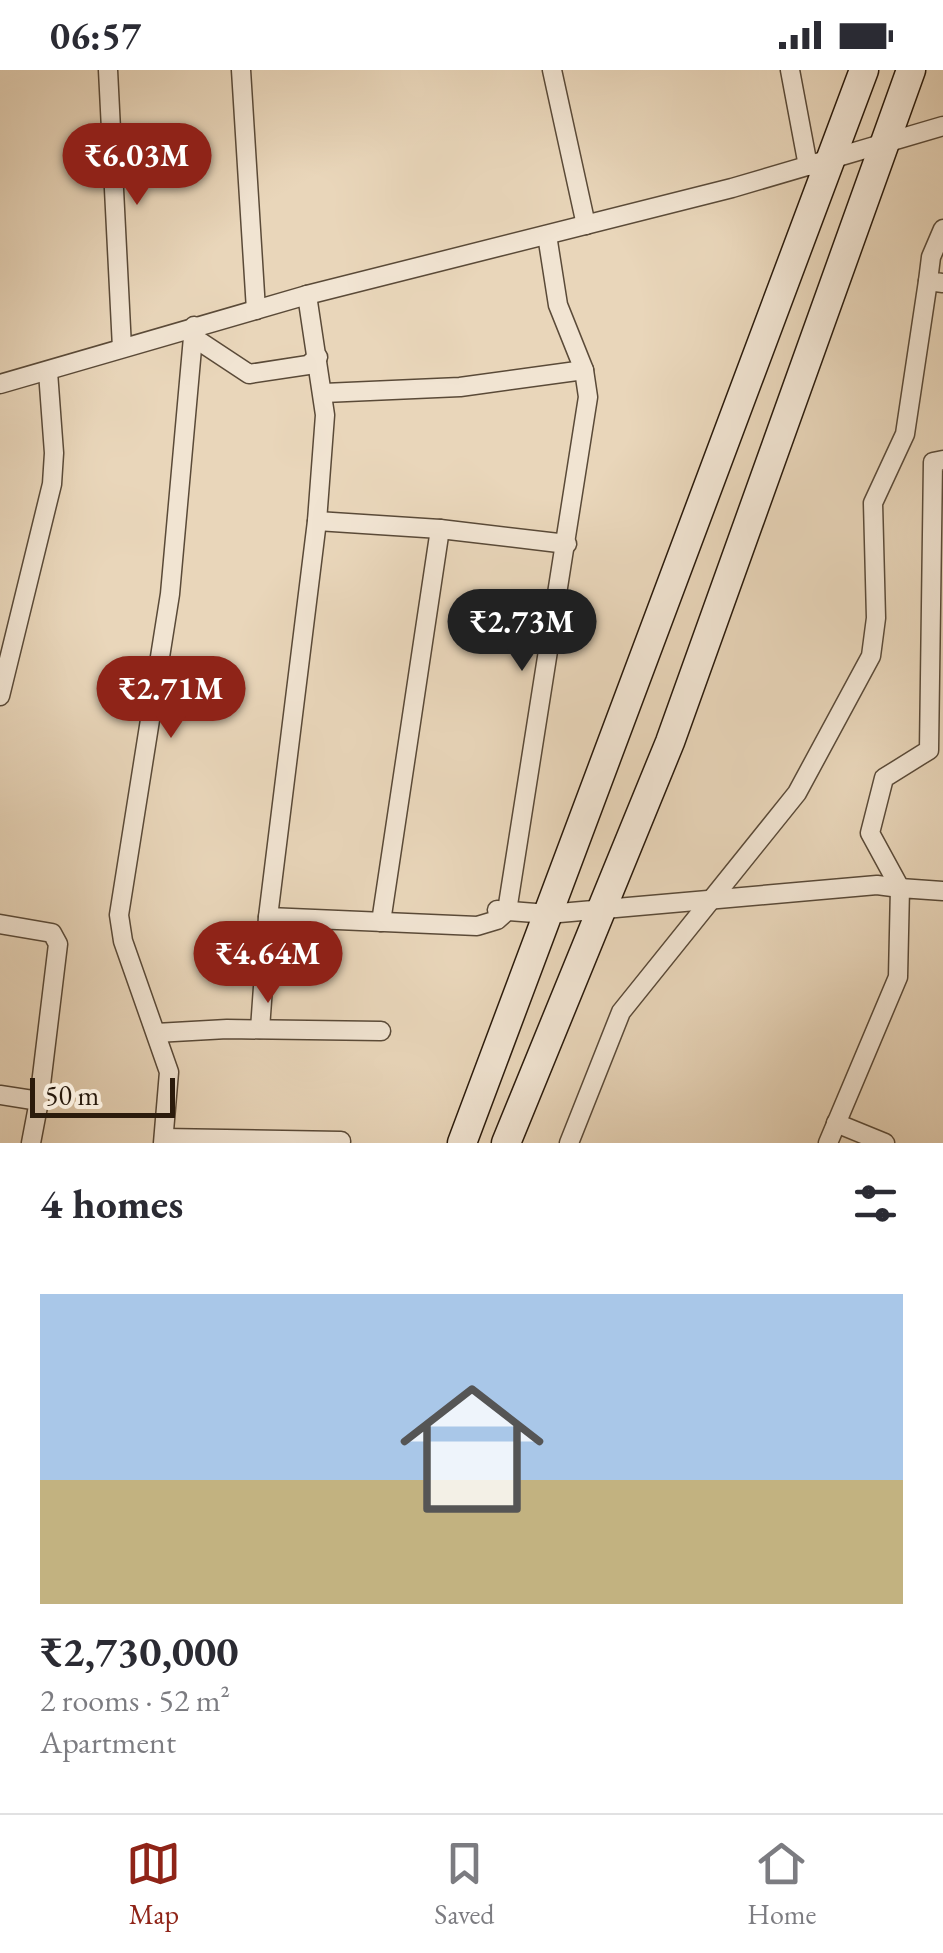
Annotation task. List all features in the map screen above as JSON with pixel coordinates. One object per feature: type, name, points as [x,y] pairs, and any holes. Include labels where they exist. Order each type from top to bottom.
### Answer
[{"type":"main road","points":[[462,1143],[820,162],[864,70]]},
{"type":"main road","points":[[506,1143],[670,742],[911,70]]},
{"type":"street","points":[[108,70],[122,348]]},
{"type":"street","points":[[241,70],[256,310]]},
{"type":"street","points":[[552,70],[586,225]]},
{"type":"street","points":[[790,70],[820,162]]},
{"type":"street","points":[[0,384],[308,295],[586,225],[943,126]]},
{"type":"street","points":[[570,1143],[622,1012],[797,793],[871,656],[876,618],[873,503],[905,434],[935,282],[931,257],[943,229]]},
{"type":"street","points":[[268,917],[477,926],[497,920],[567,544],[588,397],[584,370],[558,305],[547,235]]},
{"type":"street","points":[[260,1029],[268,917],[316,520],[324,394],[308,295]]},
{"type":"street","points":[[194,331],[249,374],[308,365],[318,357]]},
{"type":"street","points":[[194,331],[170,594],[119,915],[123,942],[166,1056],[170,1080],[164,1140],[341,1141]]},
{"type":"street","points":[[324,394],[460,387],[584,370]]},
{"type":"street","points":[[0,696],[52,484],[54,453],[48,372]]},
{"type":"street","points":[[828,1143],[898,977],[900,888],[870,833],[884,778],[929,750],[940,463]]},
{"type":"street","points":[[316,520],[567,544]]},
{"type":"street","points":[[381,922],[440,529]]},
{"type":"street","points":[[500,910],[548,914],[877,885],[943,890]]},
{"type":"street","points":[[0,924],[43,929],[52,933],[58,944],[31,1143]]},
{"type":"street","points":[[156,1033],[260,1029],[381,1031]]},
{"type":"street","points":[[0,1094],[39,1101]]},
{"type":"street","points":[[836,1122],[885,1143]]}]
